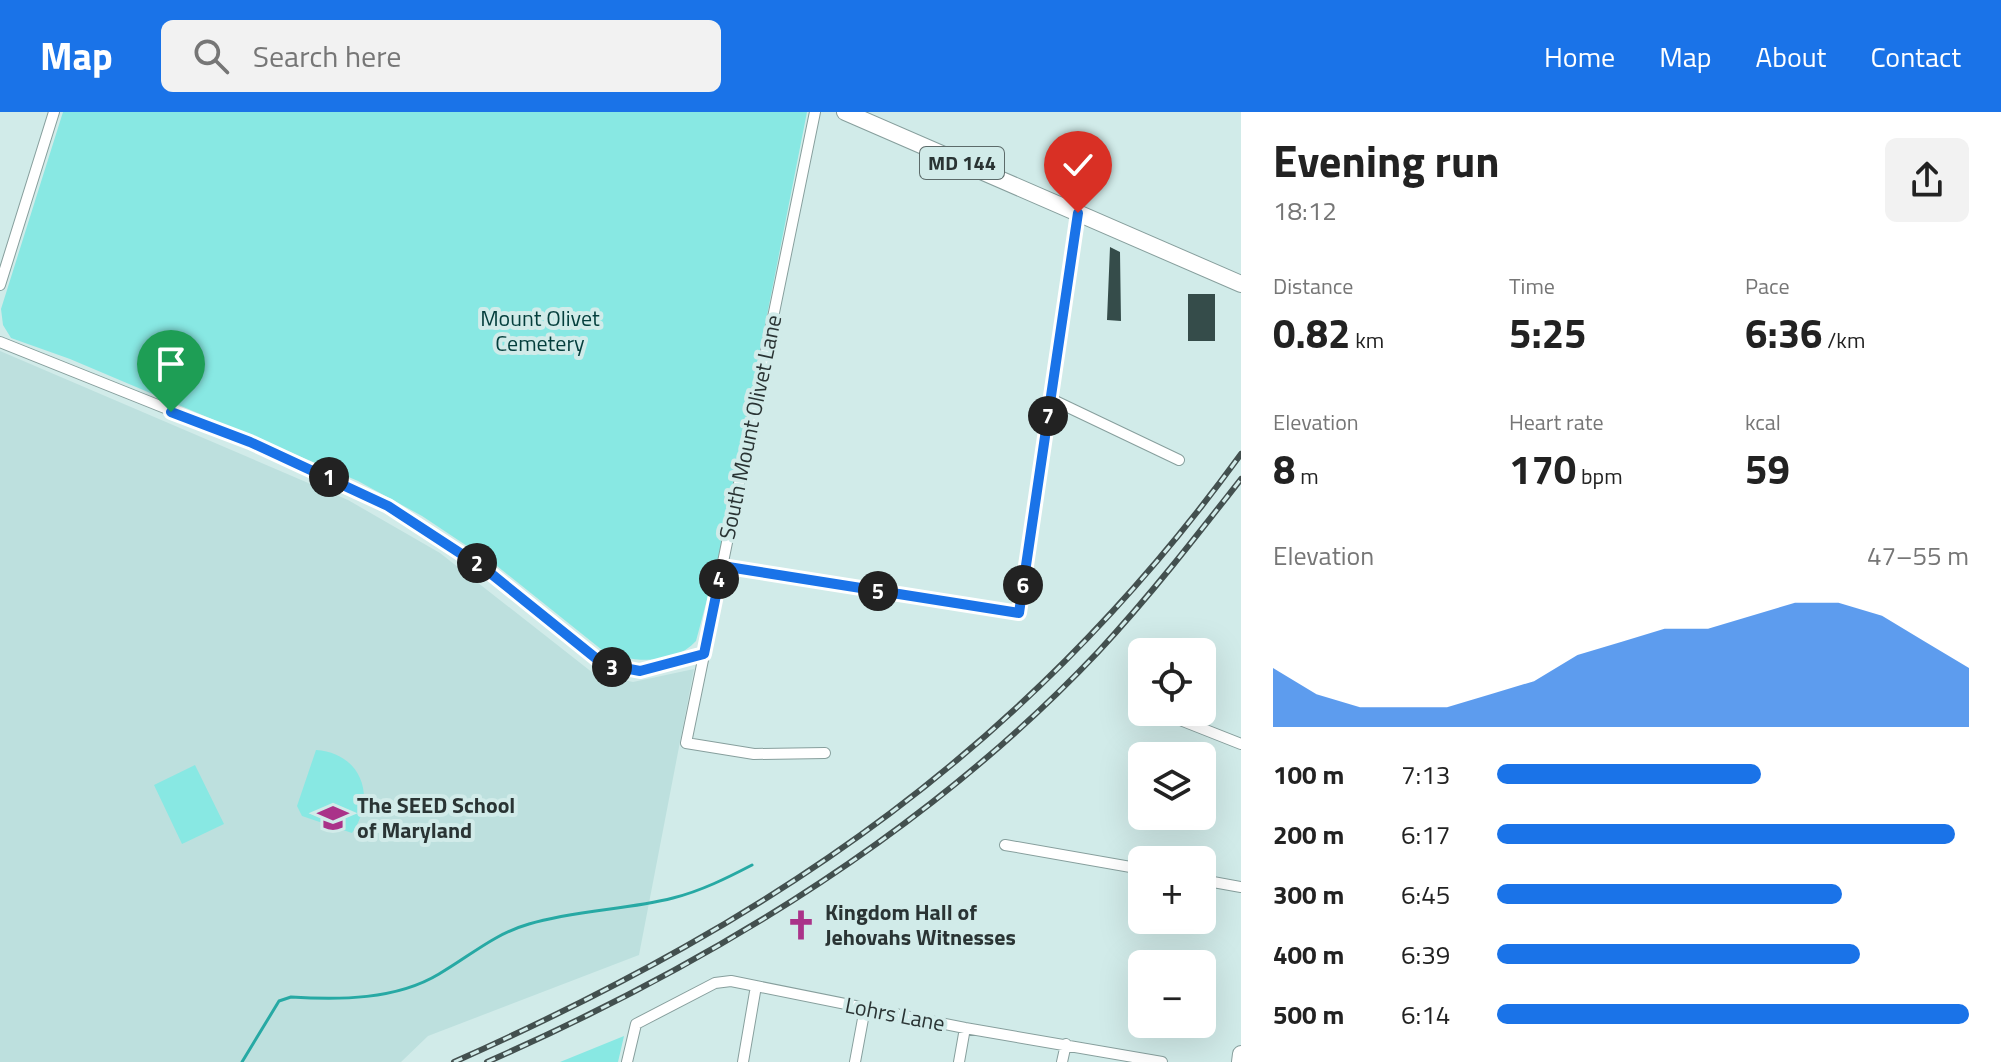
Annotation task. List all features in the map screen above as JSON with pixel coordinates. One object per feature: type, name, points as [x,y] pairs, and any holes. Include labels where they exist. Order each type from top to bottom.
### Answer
[{"type":"main road","name":"MD 144","points":[[846,112],[1241,284]]},
{"type":"main road","points":[[1240,1062],[1241,1054]]},
{"type":"street","points":[[0,285],[54,112]]},
{"type":"street","name":"South Mount Olivet Lane","points":[[815,112],[686,743],[754,754],[825,753]]},
{"type":"street","points":[[722,566],[1019,613],[1078,213]]},
{"type":"street","points":[[0,342],[250,442],[388,506],[489,572],[603,664],[640,671],[704,654]]},
{"type":"street","points":[[1051,399],[1179,460]]},
{"type":"street","points":[[1195,726],[1241,744]]},
{"type":"street","points":[[1005,845],[1128,867]]},
{"type":"street","points":[[1216,883],[1241,887]]},
{"type":"street","name":"Lohrs Lane","points":[[627,1062],[636,1024],[721,981],[1162,1062]]},
{"type":"street","points":[[743,1062],[756,986]]},
{"type":"street","points":[[855,1062],[865,1008]]},
{"type":"street","points":[[959,1062],[965,1028]]},
{"type":"street","points":[[1062,1062],[1066,1044]]},
{"type":"shaded area","name":"The SEED School of Maryland","points":[[0,351],[348,500],[440,553],[593,673],[633,682],[694,669],[639,955],[428,1036],[401,1062],[0,1062]]},
{"type":"green space","name":"Mount Olivet Cemetery","points":[[63,112],[807,112],[723,539],[696,641],[676,655],[651,660],[625,658],[602,650],[497,566],[422,516],[358,481],[70,359],[11,338],[3,325],[1,309]]},
{"type":"green space","points":[[316,750],[345,759],[361,780],[363,806],[360,820],[352,833],[302,816],[297,806]]},
{"type":"green space","points":[[195,765],[224,824],[182,844],[154,785]]},
{"type":"green space","points":[[624,1036],[618,1062],[560,1062]]},
{"type":"building","points":[[1110,247],[1120,252],[1121,321],[1107,320]]},
{"type":"building","points":[[1188,294],[1215,294],[1215,341],[1188,341]]},
{"type":"waterway","points":[[242,1062],[279,1001],[291,997],[367,996],[404,989],[439,974],[516,928],[547,919],[673,898],[704,888],[752,865]]},
{"type":"railway","points":[[454,1062],[573,1006],[685,947],[790,883],[890,813],[985,736],[1074,652],[1160,558],[1241,454]]},
{"type":"railway","points":[[487,1062],[571,1023],[734,936],[889,835],[962,778],[1032,717],[1098,652],[1154,589],[1241,479]]},
{"type":"place","name":"The SEED School of Maryland","points":[[333,818]]},
{"type":"place","name":"Kingdom Hall of Jehovahs Witnesses","points":[[801,925]]},
{"type":"route","points":[[171,412],[250,442],[388,506],[489,572],[603,664],[616,669],[640,671],[704,654],[722,566],[1019,613],[1078,213]]}]
